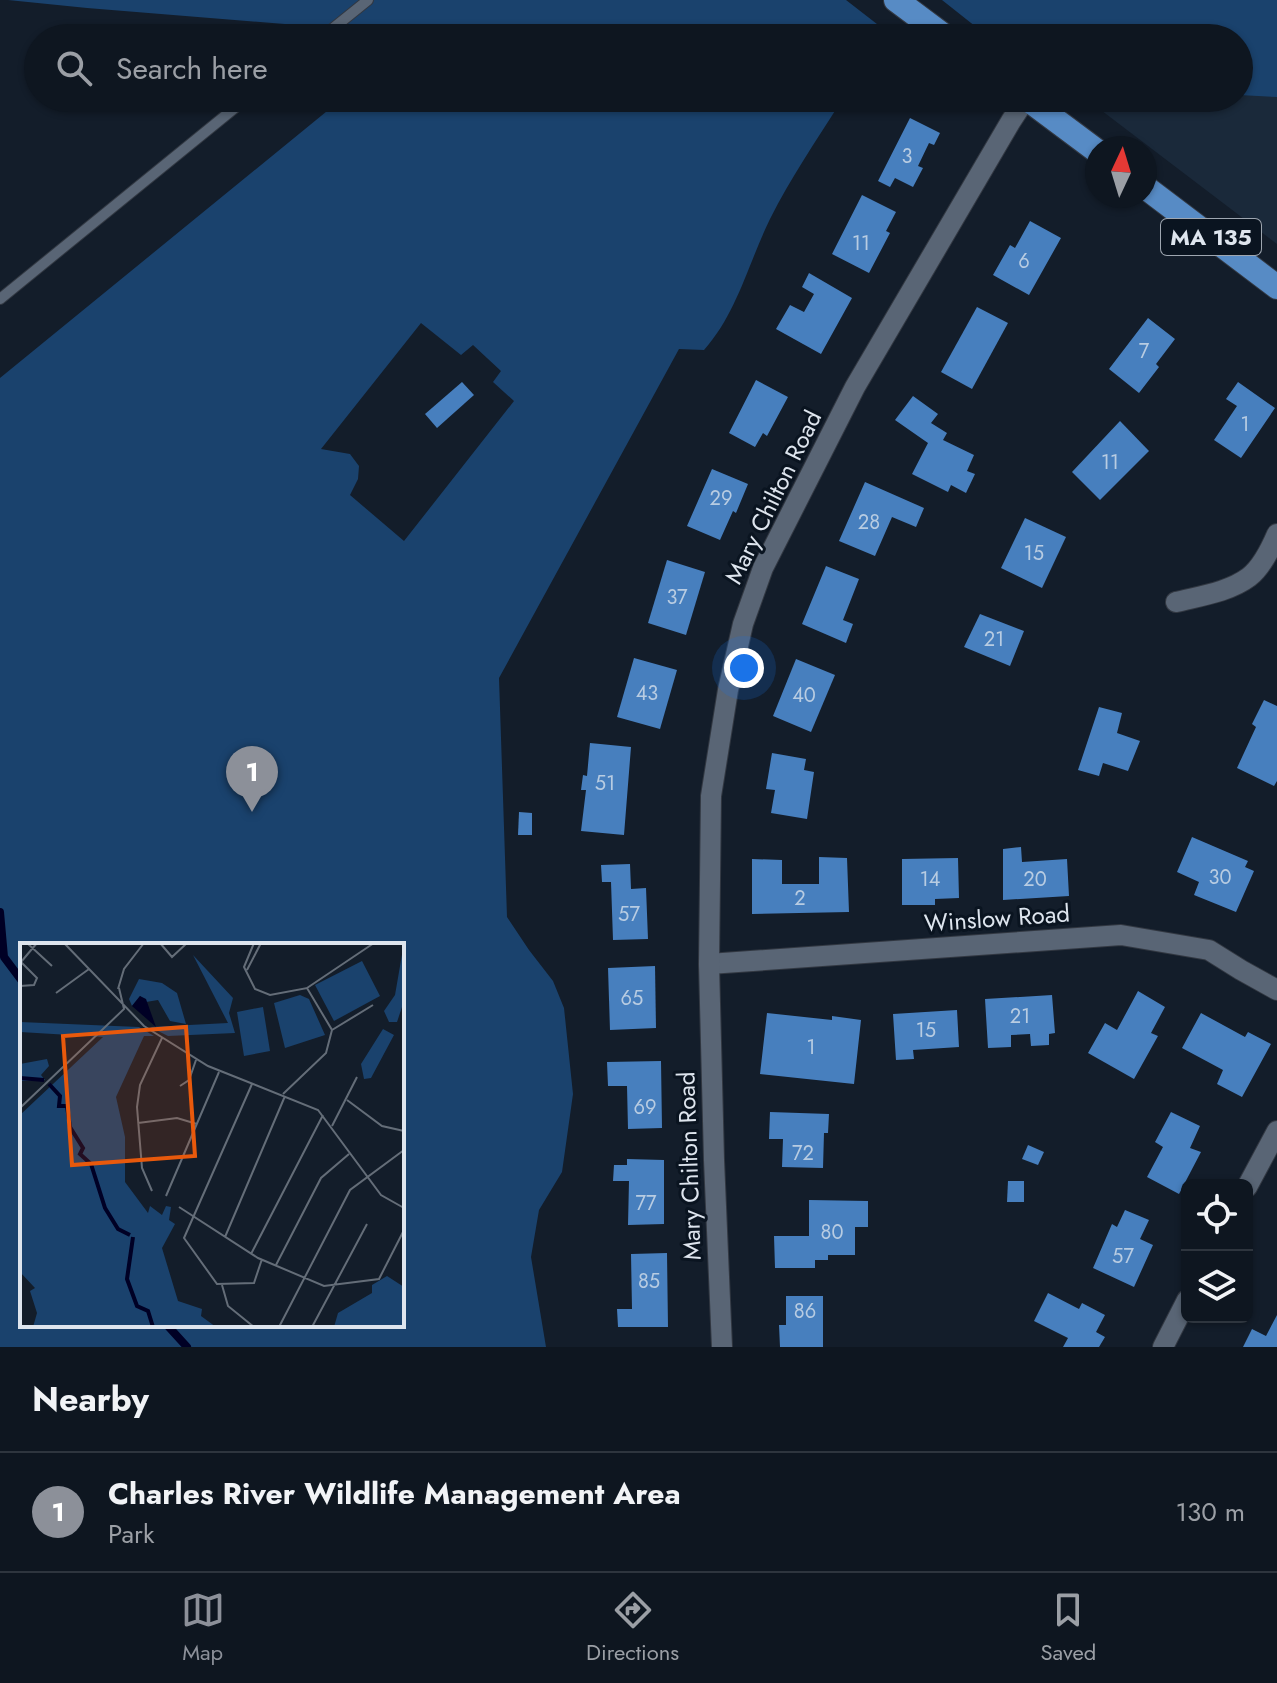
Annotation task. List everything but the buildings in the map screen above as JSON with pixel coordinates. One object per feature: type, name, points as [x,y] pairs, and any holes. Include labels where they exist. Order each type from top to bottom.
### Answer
[{"type":"main road","points":[[896,0],[928,24]]},
{"type":"main road","points":[[1045,112],[1085,142]]},
{"type":"main road","name":"MA 135","points":[[1157,196],[1277,287]]},
{"type":"street","name":"Mary Chilton Road","points":[[722,1347],[709,964],[711,796],[728,690],[743,624],[763,568],[855,387],[1017,112]]},
{"type":"street","points":[[1176,602],[1223,590],[1250,576],[1269,551],[1277,534]]},
{"type":"street","name":"Winslow Road","points":[[709,964],[1121,935],[1209,950],[1277,990]]},
{"type":"street","points":[[1251,1179],[1277,1131]]},
{"type":"street","points":[[1163,1347],[1181,1312]]},
{"type":"lane","points":[[338,24],[368,0]]},
{"type":"lane","points":[[0,299],[230,112]]},
{"type":"shaded area","points":[[8,0],[846,0],[877,24],[284,24]]},
{"type":"shaded area","points":[[942,0],[1277,0],[1277,97],[1253,96],[1253,24],[972,24]]},
{"type":"shaded area","points":[[1277,0],[1277,244],[1157,153],[1157,136],[1135,136],[1103,112],[1253,112],[1253,24]]},
{"type":"shaded area","points":[[326,112],[834,112],[770,219],[741,288],[715,336],[704,350],[679,349],[499,678],[507,917],[553,981],[564,1008],[573,1094],[562,1172],[539,1210],[531,1257],[546,1347],[0,1347],[0,378]],"holes":[[[421,323],[461,355],[473,345],[501,371],[493,382],[514,401],[404,541],[350,495],[358,479],[359,466],[350,454],[321,449]]]},
{"type":"waterway","points":[[0,912],[4,957],[20,978]]},
{"type":"waterway","points":[[169,1327],[187,1347]]},
{"type":"place","name":"Charles River Wildlife Management Area","points":[[252,812]]}]
